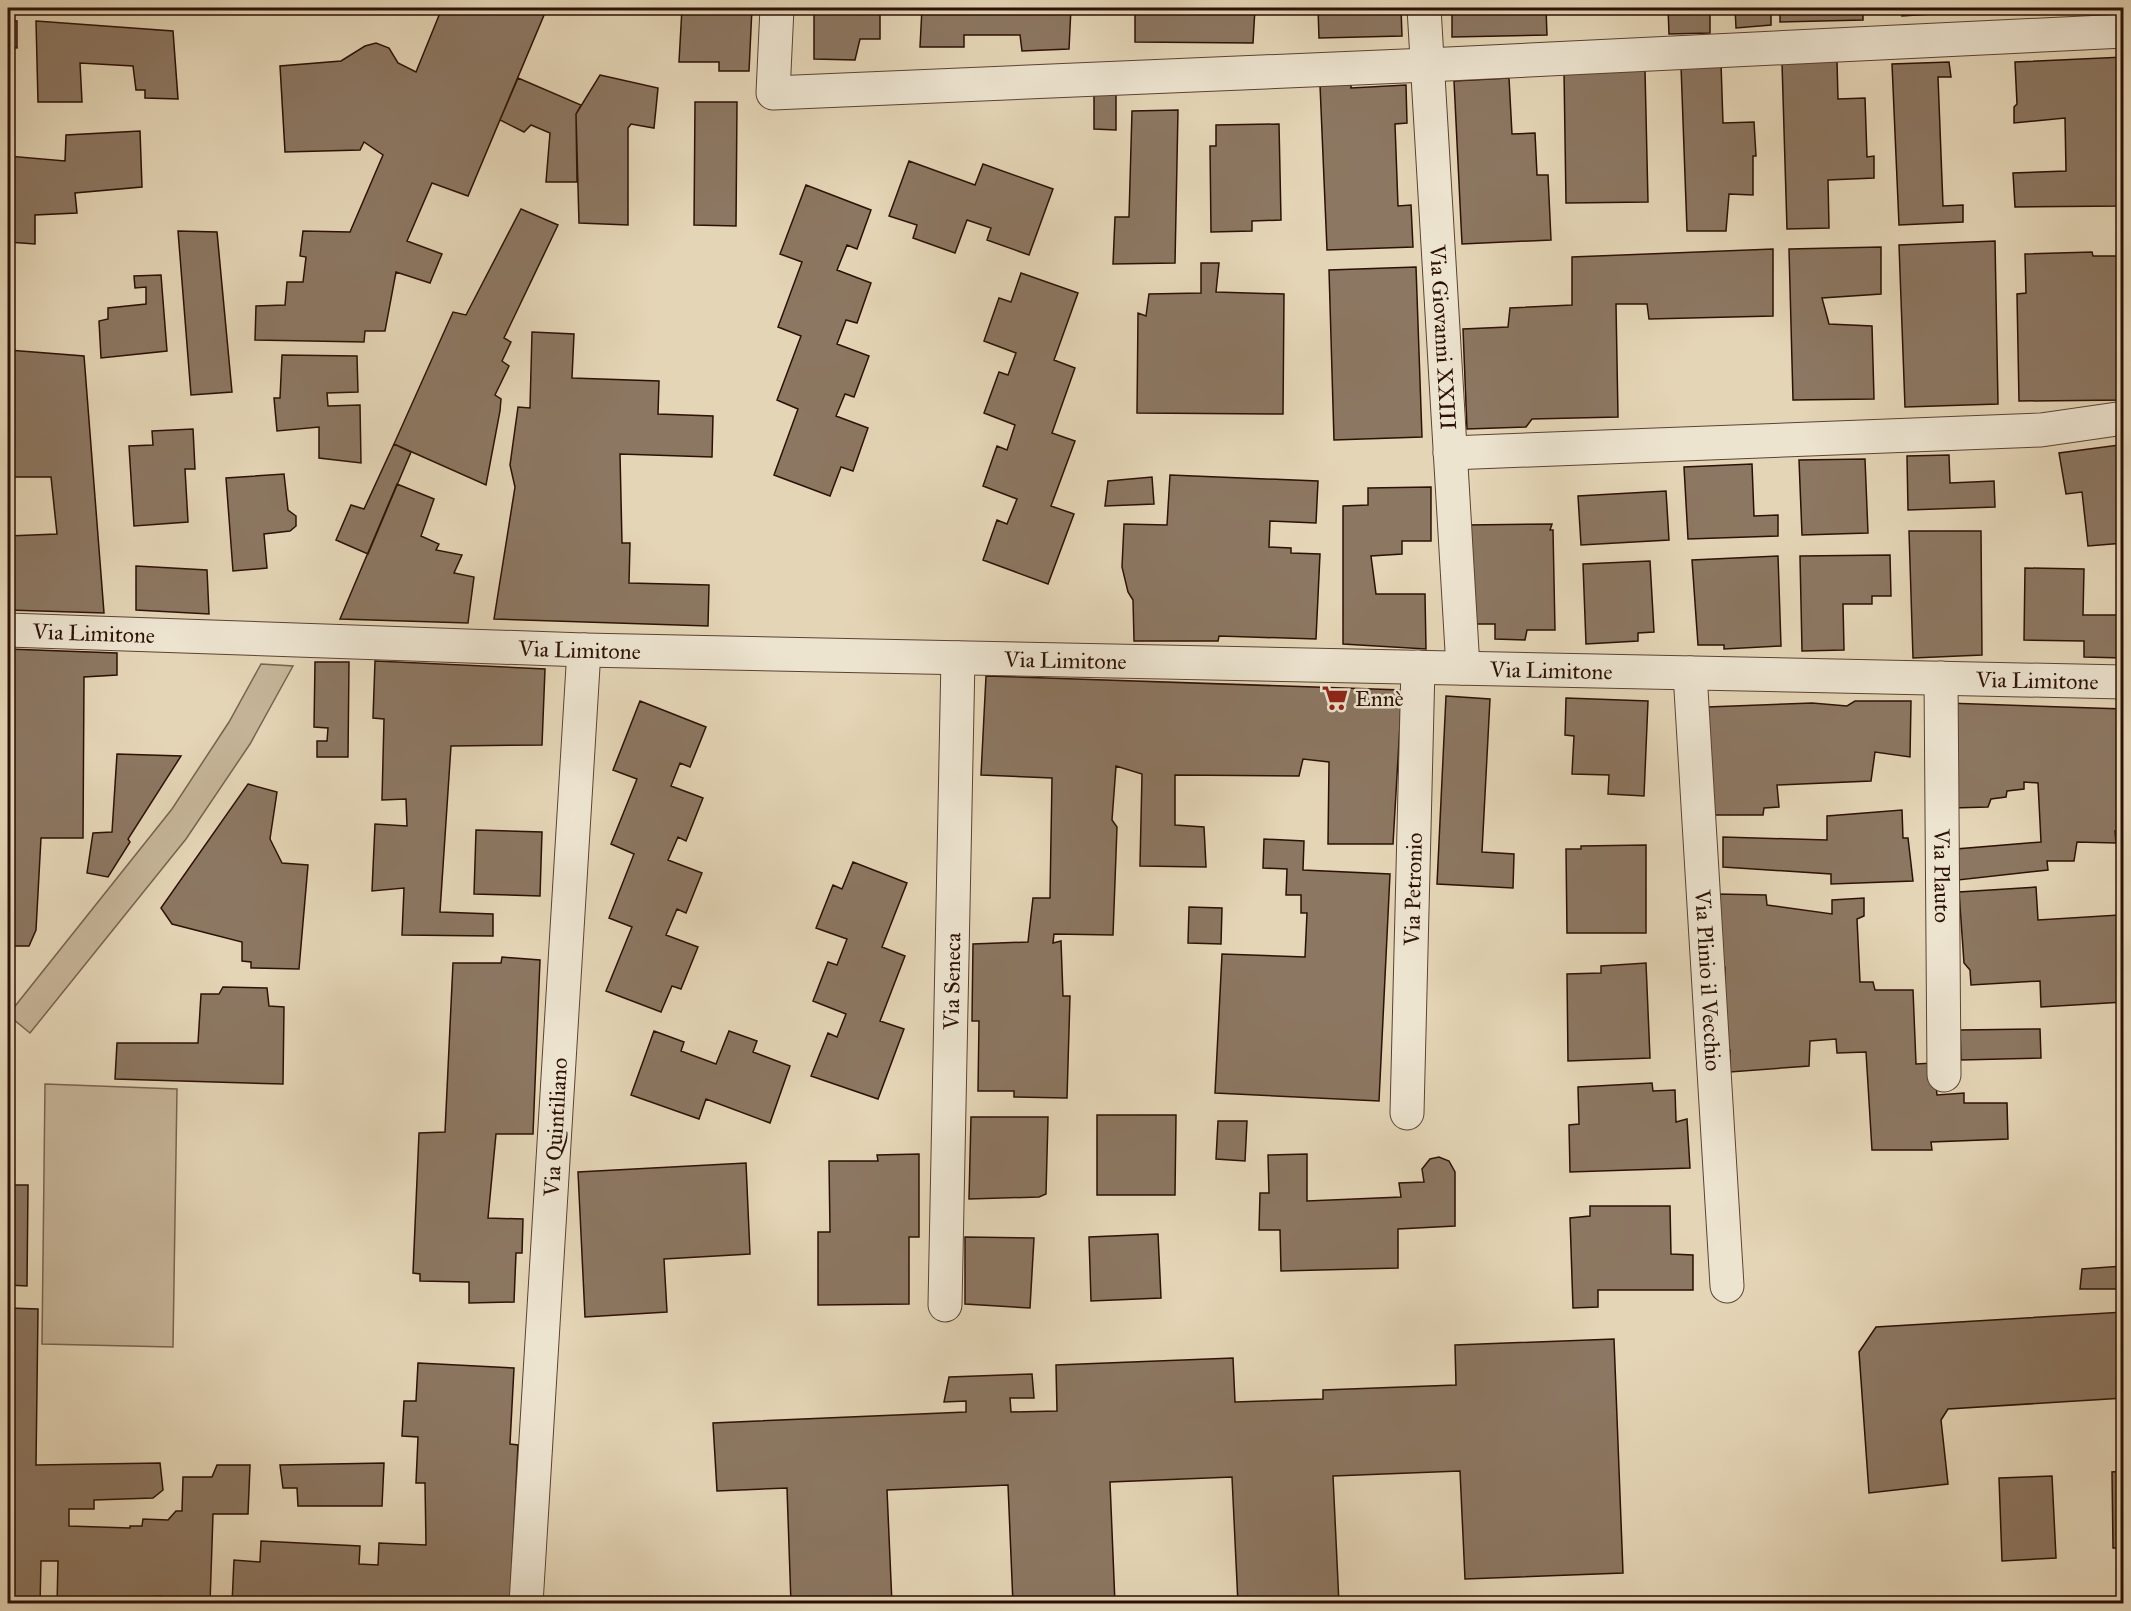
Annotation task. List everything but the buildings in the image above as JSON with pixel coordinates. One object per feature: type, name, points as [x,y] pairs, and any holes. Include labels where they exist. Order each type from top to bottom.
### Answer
[{"type":"street","points":[[777,8],[773,93],[1427,65],[2124,31]]},
{"type":"street","name":"Via Giovanni XXIII","points":[[1424,8],[1462,668]]},
{"type":"street","points":[[1450,453],[2041,430],[2124,418]]},
{"type":"street","name":"Via Limitone","points":[[8,630],[584,650],[2124,682]]},
{"type":"street","name":"Via Quintiliano","points":[[526,1604],[584,650]]},
{"type":"street","name":"Via Seneca","points":[[945,1305],[958,658]]},
{"type":"street","name":"Via Petronio","points":[[1407,1113],[1419,667]]},
{"type":"street","name":"Via Plinio il Vecchio","points":[[1690,673],[1727,1286]]},
{"type":"street","name":"Via Plauto","points":[[1941,678],[1944,1075]]},
{"type":"shaded area","points":[[261,664],[293,666],[250,744],[186,839],[30,1033],[8,1015],[172,809],[229,722]]},
{"type":"shaded area","points":[[45,1084],[177,1089],[173,1347],[42,1344]]},
{"type":"place","name":"Ennè","points":[[1335,698]]}]
